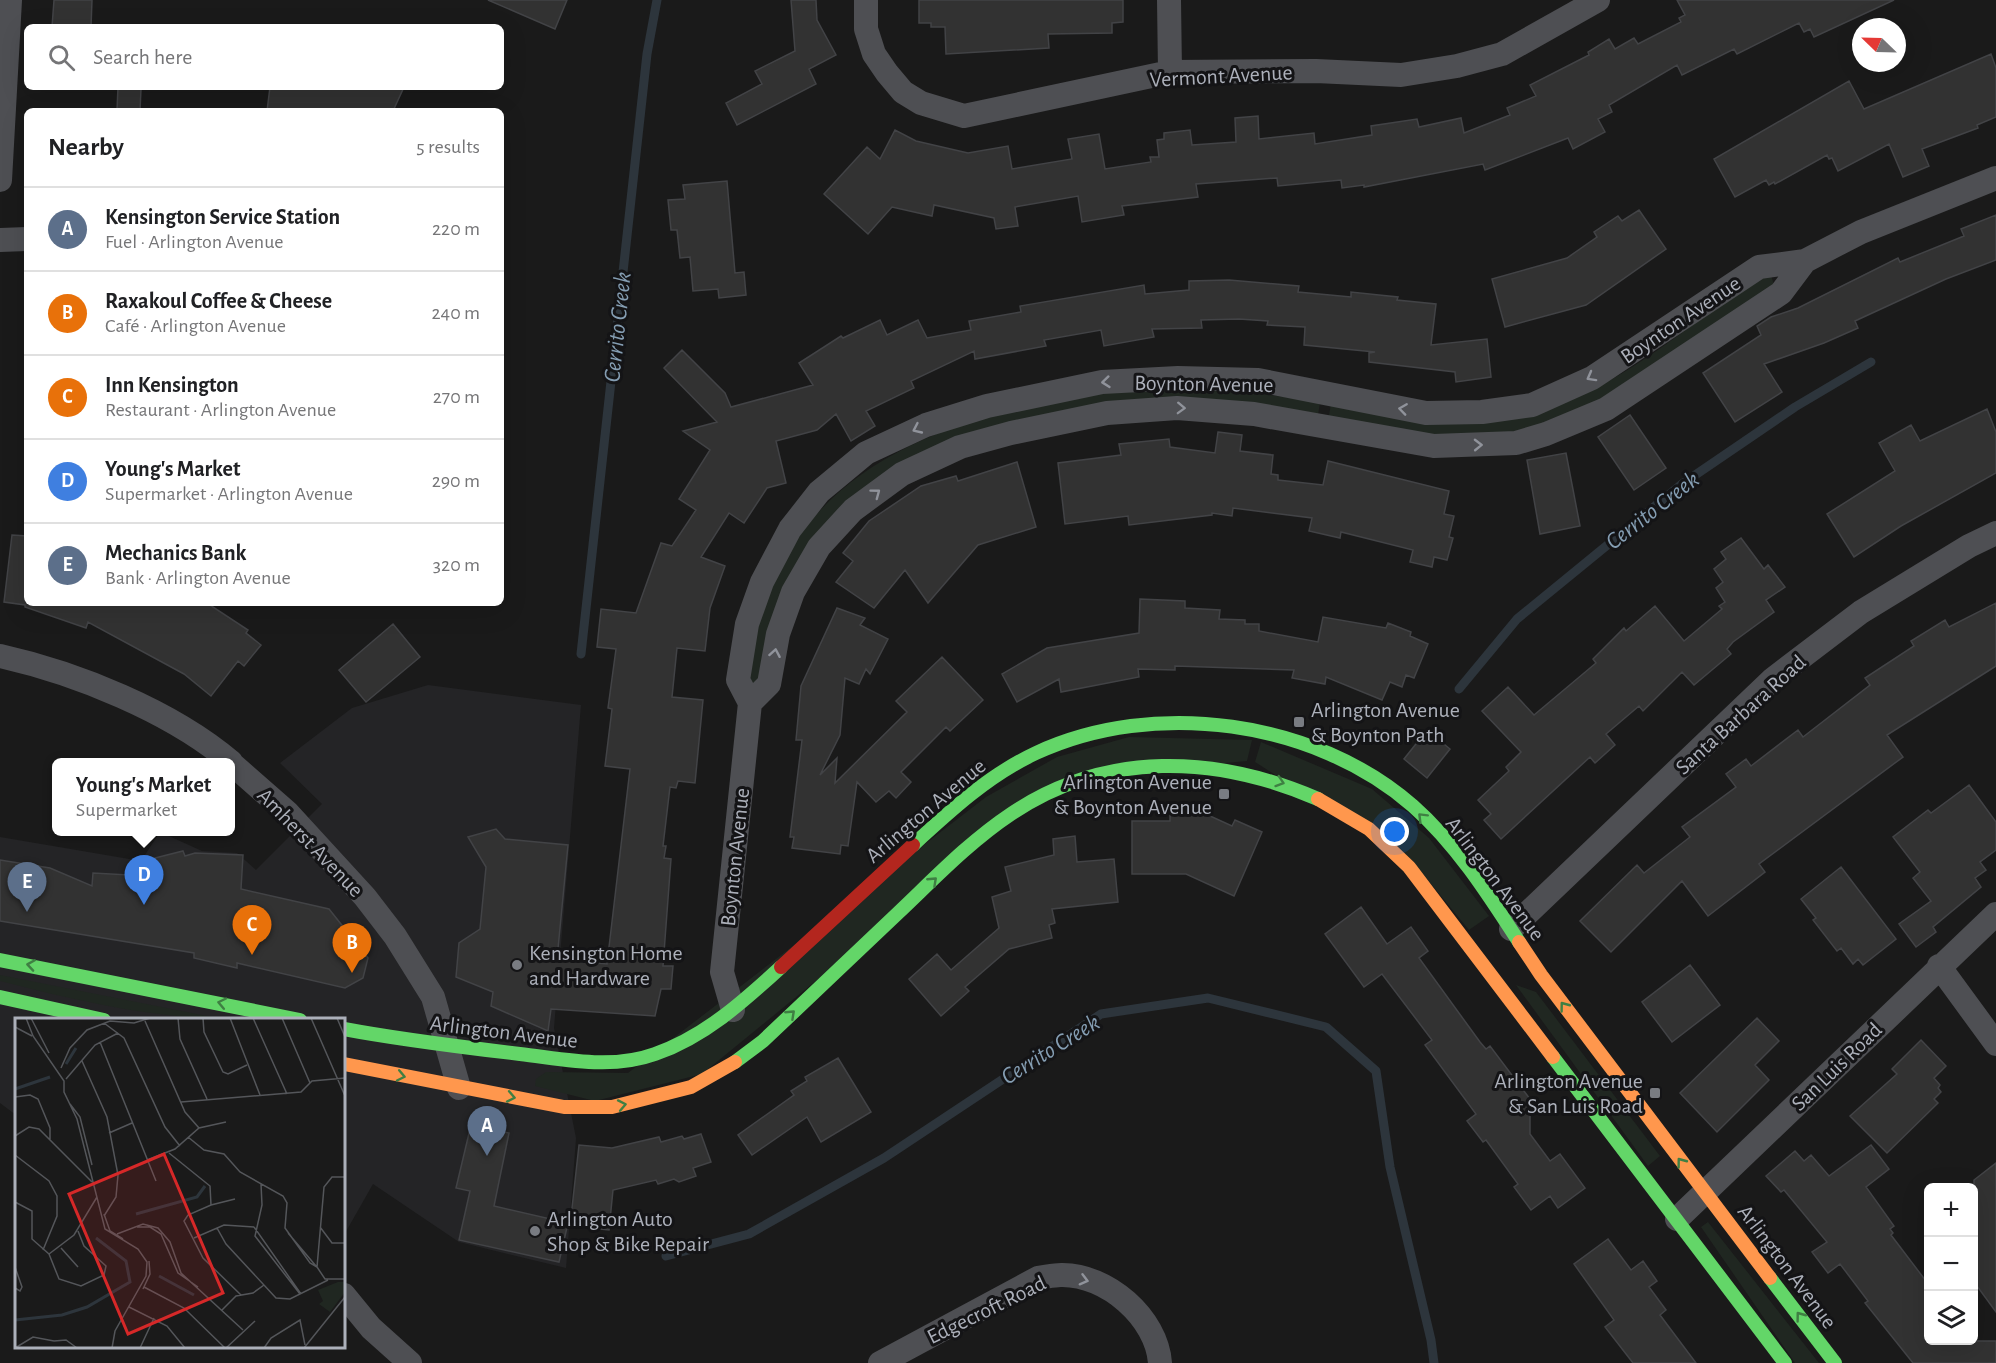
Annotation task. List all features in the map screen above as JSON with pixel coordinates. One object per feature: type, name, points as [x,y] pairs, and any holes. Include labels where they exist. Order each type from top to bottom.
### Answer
[{"type":"main road","name":"Arlington Avenue","points":[[345,1029],[447,1046],[595,1064],[634,1061],[674,1047],[733,1010],[950,811],[995,776],[1050,746],[1110,730],[1150,724],[1190,724],[1259,732],[1321,750],[1356,767],[1392,789],[1423,817],[1452,849],[1541,975],[1690,1173],[1707,1191],[1835,1363]]},
{"type":"main road","points":[[345,1064],[564,1107],[612,1107],[691,1087],[725,1069],[763,1041],[977,839],[1025,805],[1068,783],[1131,767],[1187,764],[1227,768],[1300,789],[1364,826],[1392,849],[1466,938],[1785,1363]]},
{"type":"main road","points":[[0,960],[290,1018]]},
{"type":"main road","points":[[0,997],[95,1018]]},
{"type":"street","points":[[0,180],[10,0]]},
{"type":"street","name":"Vermont Avenue","points":[[866,0],[866,29],[874,54],[887,73],[903,92],[921,104],[963,116],[1170,72],[1316,71],[1401,75],[1457,66],[1502,54],[1598,0]]},
{"type":"street","points":[[1169,0],[1170,72]]},
{"type":"street","name":"Boynton Avenue","points":[[733,1010],[723,972],[750,703],[738,680],[747,624],[762,582],[790,530],[819,492],[866,453],[926,425],[987,406],[1102,382],[1178,378],[1258,380],[1426,413],[1482,412],[1532,405],[1592,378],[1759,267],[1805,261],[1861,232],[1996,178]]},
{"type":"street","points":[[0,240],[24,239]]},
{"type":"street","name":"Boynton Avenue","points":[[750,703],[769,684],[778,634],[793,592],[819,547],[853,510],[902,474],[960,447],[1011,433],[1107,413],[1177,408],[1254,414],[1434,446],[1516,443],[1556,430],[1606,409],[1781,293],[1805,261]]},
{"type":"street","name":"Santa Barbara Road","points":[[1511,930],[1773,679],[1861,612],[1969,546],[1996,533]]},
{"type":"street","name":"Amherst Avenue","points":[[0,656],[76,679],[151,711],[214,748],[225,758]]},
{"type":"street","name":"Amherst Avenue","points":[[235,767],[288,813],[365,897],[395,936],[428,987],[459,1088]]},
{"type":"street","name":"San Luis Road","points":[[1677,1218],[1996,914]]},
{"type":"street","points":[[1939,966],[1996,1044]]},
{"type":"street","name":"Edgecroft Road","points":[[880,1363],[1038,1278],[1064,1275],[1096,1283],[1124,1297],[1148,1324],[1159,1352],[1160,1363]]},
{"type":"street","points":[[345,1296],[370,1328],[410,1363]]},
{"type":"shaded area","points":[[1762,274],[1771,275],[1774,285],[1606,399],[1514,435],[1432,437],[1329,416],[1331,403],[1453,424],[1498,421],[1540,411],[1580,396],[1618,376],[1691,327]]},
{"type":"shaded area","points":[[1228,389],[1320,402],[1318,415],[1099,406],[856,496],[760,677],[753,685],[749,666],[752,642],[767,598],[792,547],[826,505],[867,471],[914,444],[966,423],[1019,408],[1074,397],[1128,390]]},
{"type":"shaded area","points":[[428,685],[581,705],[554,1028],[576,1138],[566,1268],[459,1242],[373,1184],[345,1233],[345,1018],[15,1018],[15,1114],[0,1103],[0,837],[141,861],[157,836],[169,836],[202,851],[237,853],[256,870],[322,804],[280,763],[352,708]]},
{"type":"shaded area","points":[[1129,737],[1252,740],[1247,761],[1064,778],[702,1074],[595,1101],[535,1086],[536,1079],[546,1072],[628,1073],[986,797],[1057,757]]},
{"type":"shaded area","points":[[1261,742],[1372,789],[1429,838],[1489,916],[1469,930],[1413,862],[1255,762]]},
{"type":"shaded area","points":[[0,975],[217,1018],[194,1018],[138,1011],[55,995],[0,981]]},
{"type":"shaded area","points":[[1516,985],[1536,992],[1660,1156],[1648,1166]]},
{"type":"shaded area","points":[[1708,1222],[1819,1363],[1795,1363],[1701,1227]]},
{"type":"building","points":[[54,0],[92,0],[91,24],[52,24]]},
{"type":"building","points":[[488,0],[567,0],[555,29]]},
{"type":"building","points":[[791,0],[816,0],[817,20],[836,55],[809,69],[816,84],[737,125],[726,103],[762,84],[755,71],[795,51]]},
{"type":"building","points":[[919,0],[1123,0],[1123,22],[1112,23],[1112,33],[1048,34],[1049,48],[946,54],[945,27],[931,27],[931,23],[919,23]]},
{"type":"building","points":[[1677,0],[1894,0],[1814,37],[1810,29],[1804,32],[1799,23],[1737,54],[1734,49],[1682,75],[1677,65],[1609,105],[1612,112],[1598,119],[1605,132],[1573,149],[1568,138],[1485,170],[1483,164],[1364,187],[1364,185],[1342,188],[1341,180],[1278,186],[1277,178],[1196,184],[1198,197],[1122,206],[1124,215],[1082,222],[1078,196],[1015,207],[1018,226],[996,229],[994,218],[934,205],[932,216],[892,207],[868,234],[824,194],[867,147],[880,159],[895,130],[916,141],[968,153],[1008,146],[1012,169],[1072,159],[1068,139],[1099,134],[1105,169],[1151,162],[1150,157],[1159,157],[1157,140],[1164,139],[1164,133],[1190,130],[1192,145],[1236,142],[1235,118],[1258,116],[1259,139],[1314,133],[1315,144],[1372,135],[1371,126],[1417,119],[1419,127],[1461,118],[1464,133],[1510,115],[1507,108],[1536,96],[1530,85],[1589,55],[1588,52],[1609,39],[1615,49],[1634,38],[1638,44],[1681,22],[1679,18],[1685,15]]},
{"type":"building","points":[[1991,54],[1996,68],[1996,117],[1977,125],[1978,128],[1922,149],[1929,166],[1903,177],[1889,144],[1838,171],[1832,158],[1829,159],[1827,155],[1775,184],[1774,182],[1769,185],[1766,180],[1735,197],[1714,159],[1849,81],[1864,109]]},
{"type":"building","points":[[118,90],[141,90],[140,108],[117,108]]},
{"type":"building","points":[[270,90],[403,90],[394,108],[267,108]]},
{"type":"building","points":[[727,181],[735,273],[744,272],[746,295],[719,298],[718,289],[693,291],[690,257],[680,258],[677,230],[671,230],[668,200],[685,199],[683,185]]},
{"type":"building","points":[[1639,210],[1666,249],[1586,305],[1505,327],[1492,279],[1567,258],[1597,237],[1594,232],[1618,216],[1622,221]]},
{"type":"building","points":[[1996,215],[1996,260],[1946,279],[1855,321],[1858,328],[1824,343],[1764,364],[1782,392],[1735,422],[1703,373],[1761,335],[1757,326],[1771,317],[1798,308],[1898,258],[1900,262],[1964,236],[1961,229]]},
{"type":"building","points":[[1229,280],[1299,286],[1298,292],[1351,297],[1351,292],[1436,304],[1431,345],[1487,339],[1491,377],[1456,382],[1455,372],[1369,362],[1369,353],[1375,352],[1304,345],[1305,327],[1267,325],[1268,321],[1239,319],[1201,320],[1202,328],[1152,329],[1154,337],[1104,346],[1101,330],[1044,340],[1046,346],[975,359],[974,351],[911,381],[914,388],[866,411],[875,426],[851,441],[836,414],[817,430],[776,441],[786,483],[767,488],[744,523],[729,513],[701,557],[725,566],[710,608],[705,651],[677,648],[672,697],[703,700],[695,783],[678,781],[676,788],[670,787],[663,846],[666,846],[664,858],[671,859],[663,966],[673,966],[671,989],[661,989],[655,1016],[551,1009],[548,1031],[491,1006],[493,992],[456,977],[459,943],[480,929],[486,867],[468,837],[496,829],[505,839],[568,845],[557,959],[607,964],[630,769],[605,766],[612,709],[608,708],[616,649],[597,647],[601,609],[636,613],[661,543],[672,546],[696,510],[679,499],[710,450],[683,431],[717,422],[664,368],[682,350],[725,393],[731,407],[813,385],[799,363],[841,336],[843,338],[880,320],[887,335],[918,320],[927,338],[971,330],[969,321],[1021,312],[1020,306],[1144,285],[1145,294],[1189,290],[1189,281]]},
{"type":"building","points":[[1987,409],[1996,432],[1996,473],[1901,526],[1854,557],[1827,514],[1895,471],[1879,443],[1911,425],[1920,441]]},
{"type":"building","points":[[1630,415],[1666,468],[1634,490],[1598,437]]},
{"type":"building","points":[[1218,432],[1242,435],[1240,451],[1273,455],[1271,474],[1278,475],[1278,480],[1323,485],[1328,461],[1449,491],[1444,514],[1454,516],[1449,537],[1453,538],[1447,560],[1434,557],[1432,567],[1410,562],[1413,550],[1341,532],[1340,538],[1309,531],[1312,518],[1233,508],[1232,516],[1212,513],[1212,515],[1129,525],[1128,516],[1065,524],[1058,463],[1121,455],[1119,444],[1169,439],[1170,447],[1215,453]]},
{"type":"building","points":[[1566,453],[1580,526],[1540,534],[1527,460]]},
{"type":"building","points":[[1017,462],[1036,527],[978,545],[928,603],[905,570],[874,608],[836,582],[853,561],[843,553],[869,521],[921,486],[956,476],[958,481]]},
{"type":"building","points":[[12,535],[24,536],[24,605],[4,602]]},
{"type":"building","points":[[1741,538],[1764,569],[1768,565],[1785,587],[1766,600],[1774,612],[1733,642],[1727,649],[1731,654],[1694,685],[1682,672],[1643,711],[1639,706],[1606,734],[1615,745],[1595,763],[1590,757],[1501,839],[1484,820],[1491,814],[1478,800],[1509,771],[1506,767],[1521,752],[1482,711],[1508,687],[1534,715],[1596,663],[1593,659],[1624,628],[1626,631],[1655,606],[1684,641],[1722,609],[1719,606],[1725,602],[1716,588],[1723,582],[1714,569],[1726,559],[1721,552]]},
{"type":"building","points":[[1140,599],[1185,601],[1185,608],[1220,610],[1219,619],[1245,620],[1245,624],[1259,624],[1259,631],[1318,642],[1323,617],[1386,628],[1388,623],[1411,632],[1410,636],[1428,644],[1414,678],[1406,675],[1402,687],[1390,682],[1382,700],[1326,677],[1325,684],[1292,678],[1294,670],[1175,666],[1175,670],[1138,669],[1139,677],[1061,692],[1059,679],[1017,702],[1002,674],[1047,648],[1139,633]]},
{"type":"building","points":[[1996,603],[1996,666],[1887,735],[1903,757],[1759,864],[1765,872],[1708,916],[1682,881],[1611,952],[1580,921],[1637,865],[1644,873],[1690,837],[1682,827],[1736,787],[1726,774],[1746,759],[1751,766],[1798,730],[1803,737],[1870,685],[1865,678],[1914,646],[1911,641],[1945,620],[1949,627]]},
{"type":"building","points":[[212,606],[248,630],[246,633],[261,645],[244,666],[238,661],[211,696],[184,674],[88,622],[86,628],[25,607]]},
{"type":"building","points":[[837,608],[865,618],[860,625],[888,639],[870,674],[866,669],[859,684],[845,678],[840,735],[820,775],[837,758],[835,783],[907,712],[896,701],[942,657],[983,700],[950,731],[946,727],[901,772],[911,782],[896,798],[889,791],[876,802],[857,782],[848,846],[841,845],[840,854],[792,848],[794,837],[790,837],[802,740],[796,740],[801,686]]},
{"type":"building","points":[[393,624],[420,657],[366,702],[339,670]]},
{"type":"building","points":[[1427,730],[1450,749],[1427,778],[1404,759]]},
{"type":"building","points":[[1969,785],[1996,822],[1996,850],[1980,862],[1986,870],[1975,878],[1981,887],[1933,927],[1936,932],[1916,947],[1899,924],[1931,901],[1913,878],[1920,872],[1893,837],[1928,810],[1931,813]]},
{"type":"building","points":[[1170,815],[1208,815],[1232,826],[1235,820],[1262,832],[1234,896],[1186,874],[1132,874],[1132,821],[1170,821]]},
{"type":"building","points":[[1075,836],[1077,862],[1114,859],[1118,902],[1052,909],[1055,923],[1049,925],[1052,938],[1009,949],[965,987],[969,991],[941,1016],[909,979],[937,954],[951,970],[999,928],[992,897],[1011,891],[1005,867],[1054,855],[1053,839]]},
{"type":"building","points":[[183,851],[185,856],[195,853],[243,855],[241,889],[329,909],[368,958],[363,978],[345,988],[237,963],[237,968],[194,958],[194,953],[0,921],[0,860],[50,868],[92,886],[93,873],[147,876],[143,861]]},
{"type":"building","points":[[1841,867],[1896,939],[1863,965],[1858,959],[1853,964],[1841,948],[1837,951],[1813,920],[1816,918],[1801,899]]},
{"type":"building","points":[[1361,907],[1387,944],[1411,927],[1428,951],[1419,958],[1480,1042],[1486,1049],[1490,1046],[1530,1099],[1530,1134],[1550,1161],[1560,1154],[1585,1188],[1558,1208],[1550,1196],[1531,1210],[1514,1187],[1518,1184],[1486,1140],[1483,1142],[1467,1121],[1476,1114],[1425,1045],[1432,1040],[1382,974],[1364,987],[1325,934]]},
{"type":"building","points":[[1690,965],[1720,1005],[1672,1042],[1642,1002]]},
{"type":"building","points":[[1757,1018],[1779,1041],[1755,1065],[1769,1080],[1717,1132],[1680,1093]]},
{"type":"building","points":[[1921,1040],[1946,1066],[1934,1078],[1940,1085],[1938,1088],[1941,1092],[1934,1099],[1938,1103],[1887,1153],[1850,1116],[1897,1074],[1892,1069]]},
{"type":"building","points":[[838,1058],[871,1112],[821,1142],[807,1117],[752,1155],[738,1135],[794,1095],[791,1091],[807,1081],[805,1077]]},
{"type":"building","points":[[471,1125],[509,1133],[494,1206],[568,1223],[559,1262],[459,1240],[470,1191],[456,1188]]},
{"type":"building","points":[[701,1134],[711,1162],[693,1168],[696,1176],[679,1182],[674,1179],[658,1184],[656,1180],[613,1190],[609,1230],[570,1226],[579,1145],[612,1148],[659,1137],[661,1142]]},
{"type":"building","points":[[1871,1145],[1889,1169],[1866,1187],[1894,1226],[1890,1229],[1893,1233],[1891,1235],[1924,1278],[1924,1345],[1978,1345],[1978,1341],[1996,1341],[1996,1363],[1913,1363],[1865,1303],[1868,1301],[1840,1264],[1828,1273],[1812,1252],[1827,1242],[1784,1190],[1781,1192],[1766,1176],[1795,1151],[1804,1161],[1811,1155],[1829,1176]]},
{"type":"building","points":[[1996,1163],[1996,1312],[1978,1287],[1978,1183],[1974,1183],[1974,1180]]},
{"type":"building","points":[[1608,1239],[1631,1270],[1643,1261],[1657,1281],[1649,1287],[1666,1310],[1660,1315],[1696,1363],[1633,1363],[1605,1327],[1614,1320],[1574,1264]]},
{"type":"waterway","name":"Cerrito Creek","points":[[581,654],[647,54],[657,0]]},
{"type":"waterway","name":"Cerrito Creek","points":[[1459,689],[1517,619],[1682,484],[1795,407],[1871,362]]},
{"type":"waterway","name":"Cerrito Creek","points":[[666,1256],[749,1234],[884,1158],[1101,1014],[1208,998],[1326,1027],[1376,1071],[1390,1167],[1431,1340],[1434,1363]]},
{"type":"traffic: fast","points":[[913,845],[956,806],[986,783],[1036,753],[1082,736],[1131,726],[1181,723],[1232,727],[1282,737],[1329,754],[1374,777],[1413,806],[1457,853],[1519,942]]},
{"type":"traffic: fast","points":[[735,1062],[763,1041],[966,849],[1011,814],[1047,793],[1085,778],[1123,770],[1162,766],[1201,768],[1240,774],[1279,784],[1318,799]]},
{"type":"traffic: fast","points":[[0,960],[290,1018]]},
{"type":"traffic: fast","points":[[345,1029],[432,1043],[588,1062],[638,1059],[673,1047],[706,1028],[781,967]]},
{"type":"traffic: fast","points":[[0,997],[95,1018]]},
{"type":"traffic: fast","points":[[1553,1057],[1785,1363]]},
{"type":"traffic: fast","points":[[1770,1278],[1835,1363]]},
{"type":"traffic: slow","points":[[1318,799],[1369,829],[1409,867],[1553,1057]]},
{"type":"traffic: slow","points":[[1519,942],[1541,975],[1770,1278]]},
{"type":"traffic: slow","points":[[345,1064],[564,1107],[612,1107],[691,1087],[735,1062]]},
{"type":"traffic: jam","points":[[781,967],[913,845]]},
{"type":"place","name":"Arlington Avenue & Boynton Path","points":[[1299,722]]},
{"type":"place","name":"Arlington Avenue & Boynton Avenue","points":[[1224,794]]},
{"type":"place","name":"Young's Market","points":[[144,905]]},
{"type":"place","name":"Mechanics Bank","points":[[27,912]]},
{"type":"place","name":"Inn Kensington","points":[[252,955]]},
{"type":"place","name":"Kensington Home and Hardware","points":[[517,965]]},
{"type":"place","name":"Raxakoul Coffee & Cheese","points":[[352,973]]},
{"type":"place","name":"Arlington Avenue & San Luis Road","points":[[1655,1093]]},
{"type":"place","name":"Kensington Service Station","points":[[487,1156]]},
{"type":"place","name":"Arlington Auto Shop & Bike Repair","points":[[535,1231]]}]
